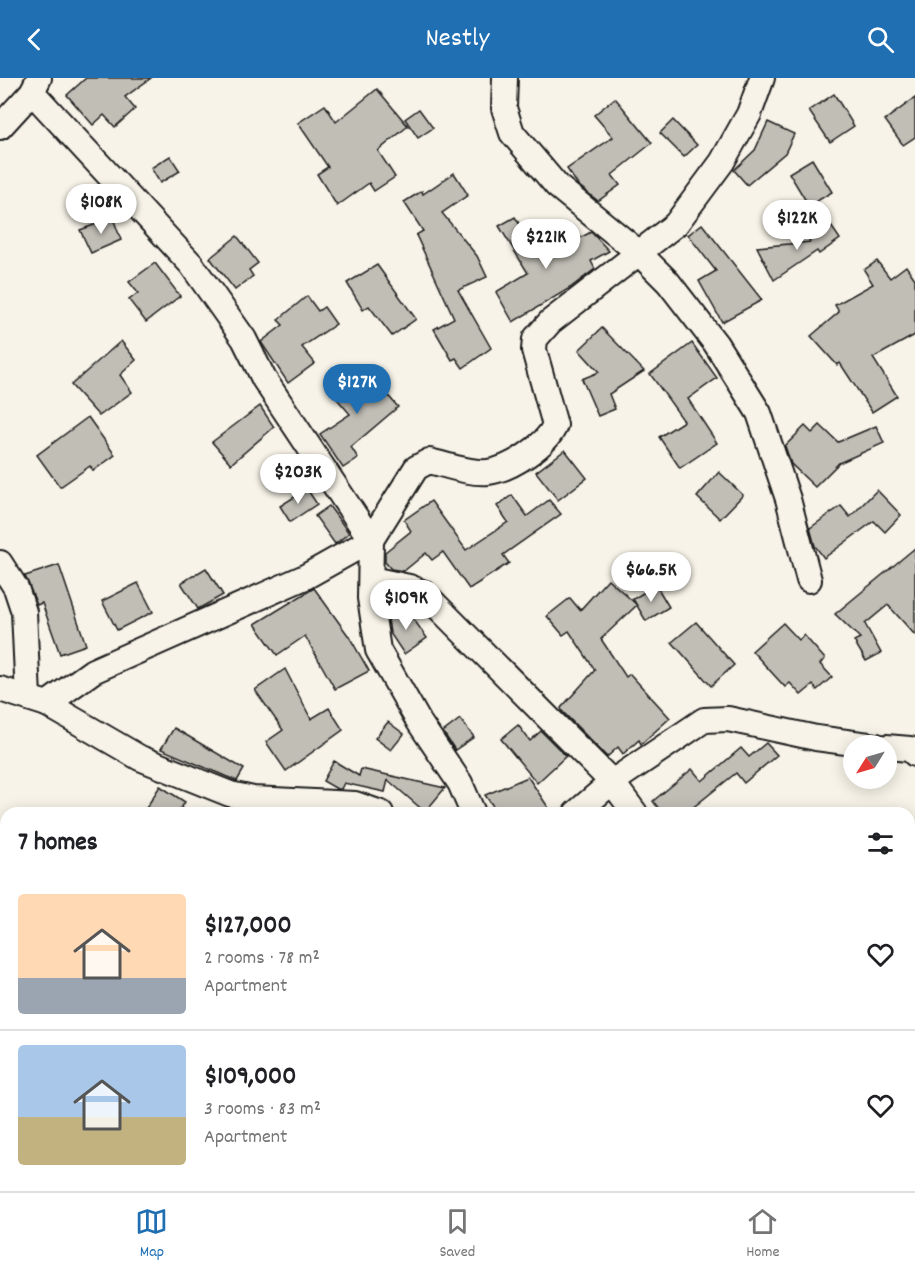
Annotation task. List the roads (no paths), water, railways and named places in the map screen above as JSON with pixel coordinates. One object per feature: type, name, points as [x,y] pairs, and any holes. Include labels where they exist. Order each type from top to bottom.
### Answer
[{"type":"street","points":[[505,78],[504,108],[512,133],[543,172],[569,198],[638,252],[668,282],[708,333],[759,412],[788,499],[809,580]]},
{"type":"street","points":[[470,807],[460,783],[418,722],[378,650],[370,598],[371,540],[397,495],[422,464],[429,461],[486,472],[506,466],[545,442],[555,425],[534,350],[536,339],[550,322],[676,224],[722,162],[749,114],[762,78]]},
{"type":"street","points":[[0,127],[36,85],[191,264],[244,339],[264,379],[371,540]]},
{"type":"street","points":[[38,700],[143,646],[305,577],[371,540]]},
{"type":"street","points":[[0,563],[16,588],[24,612],[38,700]]},
{"type":"street","points":[[371,579],[409,587],[424,593],[612,782],[631,807]]},
{"type":"street","points":[[0,690],[38,700],[140,758],[230,794],[253,799],[355,804],[364,807]]},
{"type":"street","points":[[583,807],[612,782],[693,726],[716,718],[843,742]]},
{"type":"street","points":[[897,748],[910,750],[915,754]]}]
